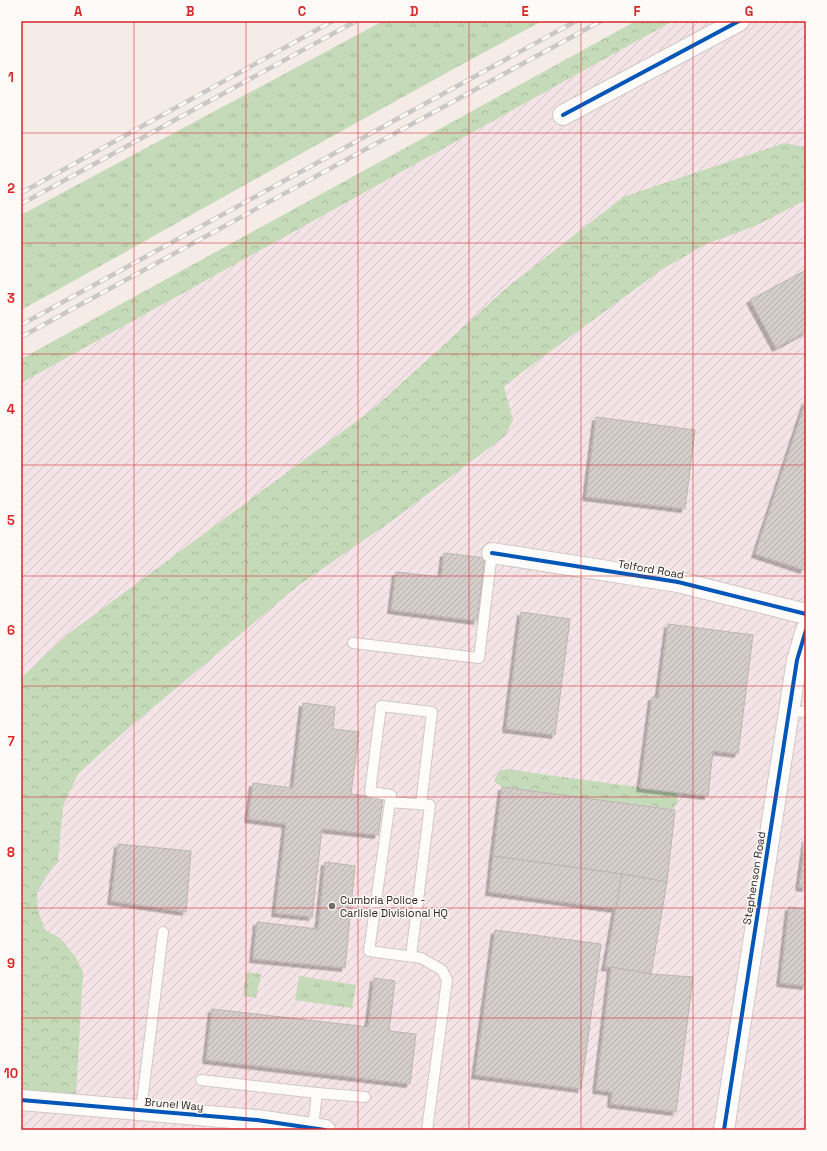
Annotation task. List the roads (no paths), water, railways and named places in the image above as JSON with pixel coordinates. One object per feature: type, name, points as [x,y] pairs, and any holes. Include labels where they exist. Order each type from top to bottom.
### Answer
[{"type":"street","points":[[563,115],[739,21]]},
{"type":"street","name":"Telford Road","points":[[492,553],[678,582],[806,614]]},
{"type":"street","name":"Stephenson Road","points":[[724,1130],[798,712],[797,660],[806,630]]},
{"type":"street","name":"Brunel Way","points":[[21,1100],[258,1120],[319,1129]]},
{"type":"lane","points":[[353,643],[479,658],[492,553]]},
{"type":"lane","points":[[421,804],[432,712],[381,706],[370,792],[391,795],[369,951],[420,958],[442,970],[447,980],[427,1130]]},
{"type":"lane","points":[[390,802],[430,805],[411,956]]},
{"type":"lane","points":[[141,1110],[163,932]]},
{"type":"lane","points":[[200,1080],[365,1097]]},
{"type":"lane","points":[[317,1093],[319,1129]]},
{"type":"railway","points":[[21,193],[333,21]]},
{"type":"railway","points":[[21,204],[356,21]]},
{"type":"railway","points":[[21,325],[576,21]]},
{"type":"railway","points":[[21,337],[601,21]]},
{"type":"place","name":"Cumbria Police - Carlisle Divisional HQ","points":[[332,906]]}]
